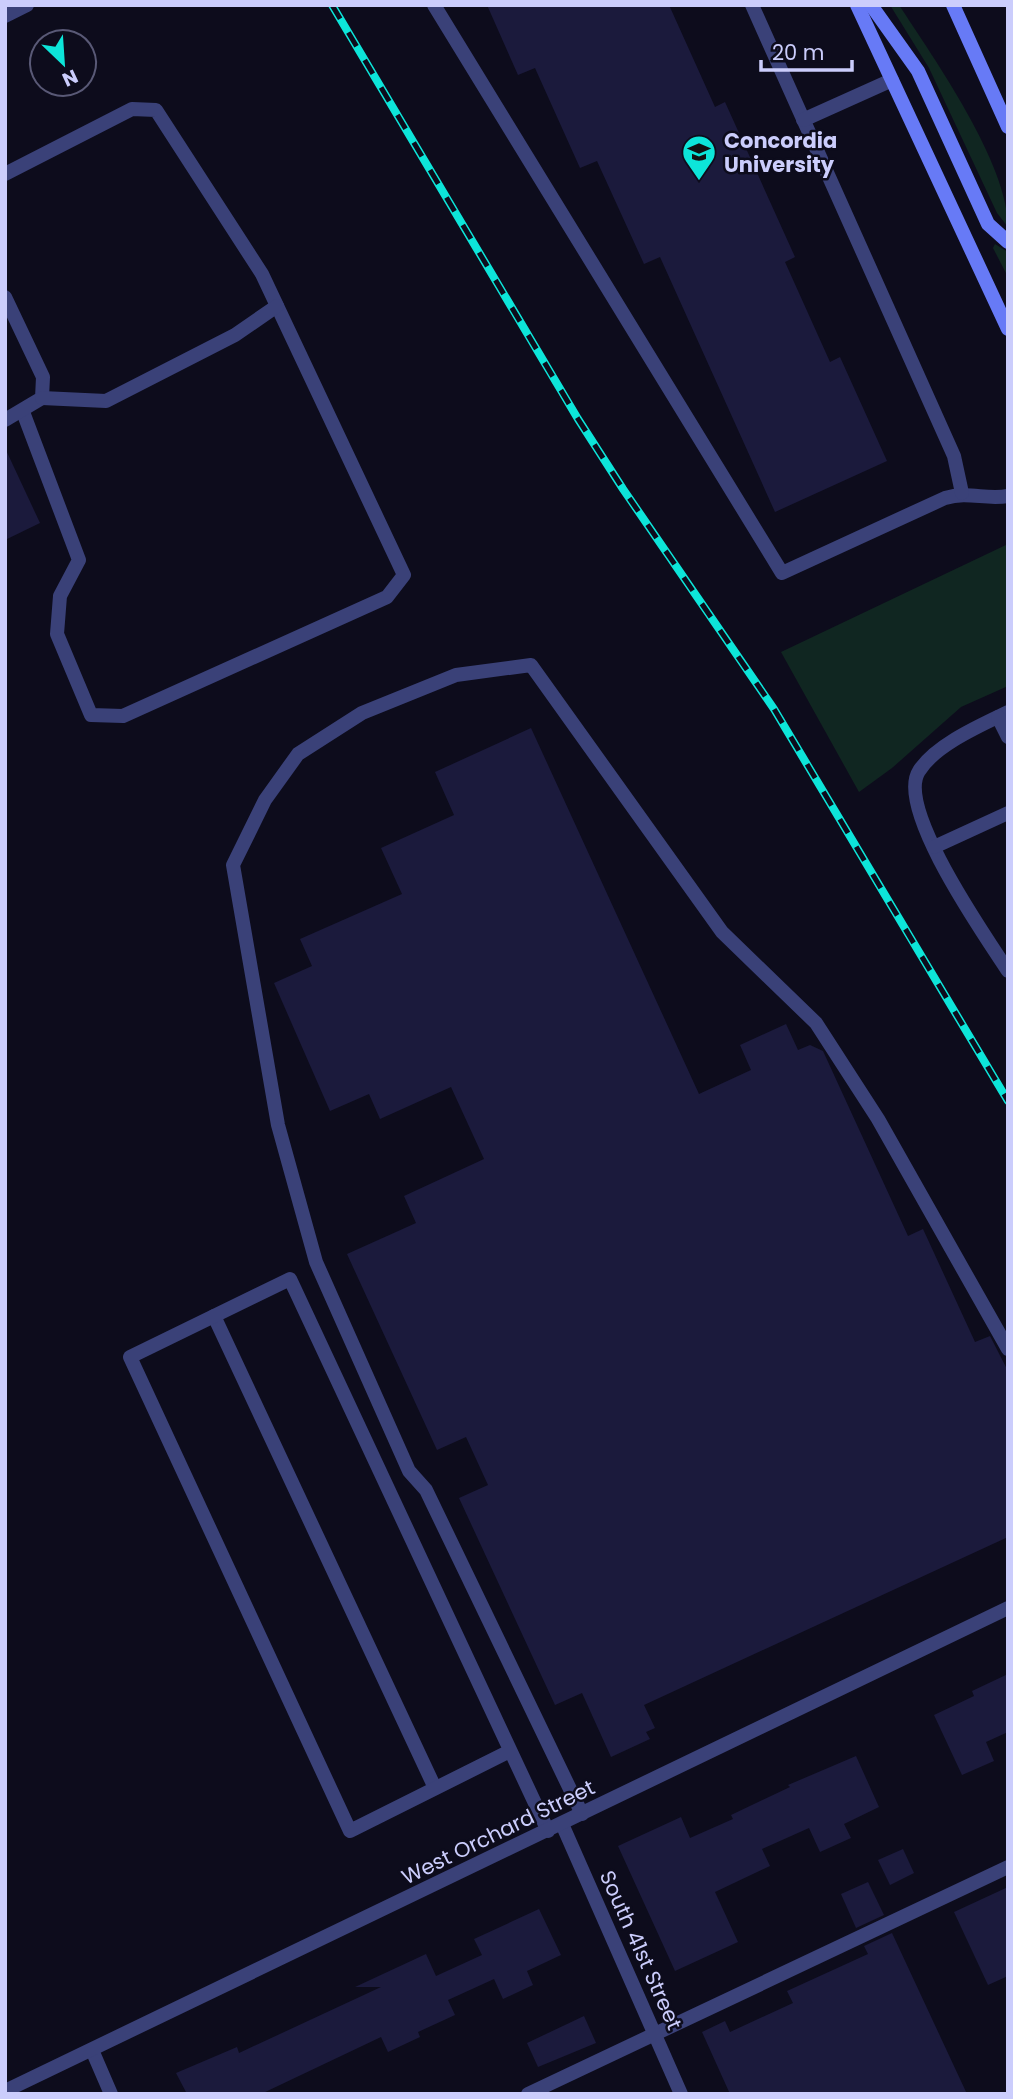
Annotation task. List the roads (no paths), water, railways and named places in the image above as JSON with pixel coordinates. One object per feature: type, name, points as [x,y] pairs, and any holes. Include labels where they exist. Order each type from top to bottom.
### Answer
[{"type":"main road","points":[[857,5],[1008,329]]},
{"type":"main road","points":[[871,5],[918,71],[988,224],[1008,242]]},
{"type":"main road","points":[[953,5],[1008,127]]},
{"type":"street","points":[[5,16],[27,5]]},
{"type":"street","points":[[434,5],[782,573],[962,493],[996,498],[1008,496]]},
{"type":"street","points":[[752,5],[954,456],[962,493]]},
{"type":"street","points":[[803,120],[892,80]]},
{"type":"street","points":[[5,174],[132,109],[156,110],[262,274],[404,575],[387,597],[123,716],[91,715],[57,634],[60,596],[79,560],[23,412]]},
{"type":"street","points":[[5,297],[11,324],[43,377],[42,398]]},
{"type":"street","points":[[5,420],[23,412],[42,398],[106,401],[235,335],[277,306]]},
{"type":"street","points":[[582,1814],[426,1490],[409,1471],[316,1262],[278,1125],[233,865],[265,800],[298,754],[362,713],[456,676],[531,665],[722,932],[816,1023],[877,1119],[1008,1349]]},
{"type":"street","points":[[1008,737],[1003,715],[943,749],[919,771],[916,799],[934,847],[953,886],[1008,971]]},
{"type":"street","points":[[934,847],[1008,813]]},
{"type":"street","points":[[510,1751],[350,1831],[130,1356],[290,1279],[548,1831]]},
{"type":"street","points":[[214,1316],[435,1788]]},
{"type":"street","name":"West Orchard Street","points":[[5,2091],[1008,1608]]},
{"type":"street","name":"South 41st Street","points":[[562,1824],[681,2094]]},
{"type":"street","points":[[528,2094],[1008,1867]]},
{"type":"street","points":[[92,2050],[111,2094]]},
{"type":"railway","points":[[332,5],[578,419],[774,709],[1008,1101]]},
{"type":"place","name":"Concordia University","points":[[699,182]]}]
